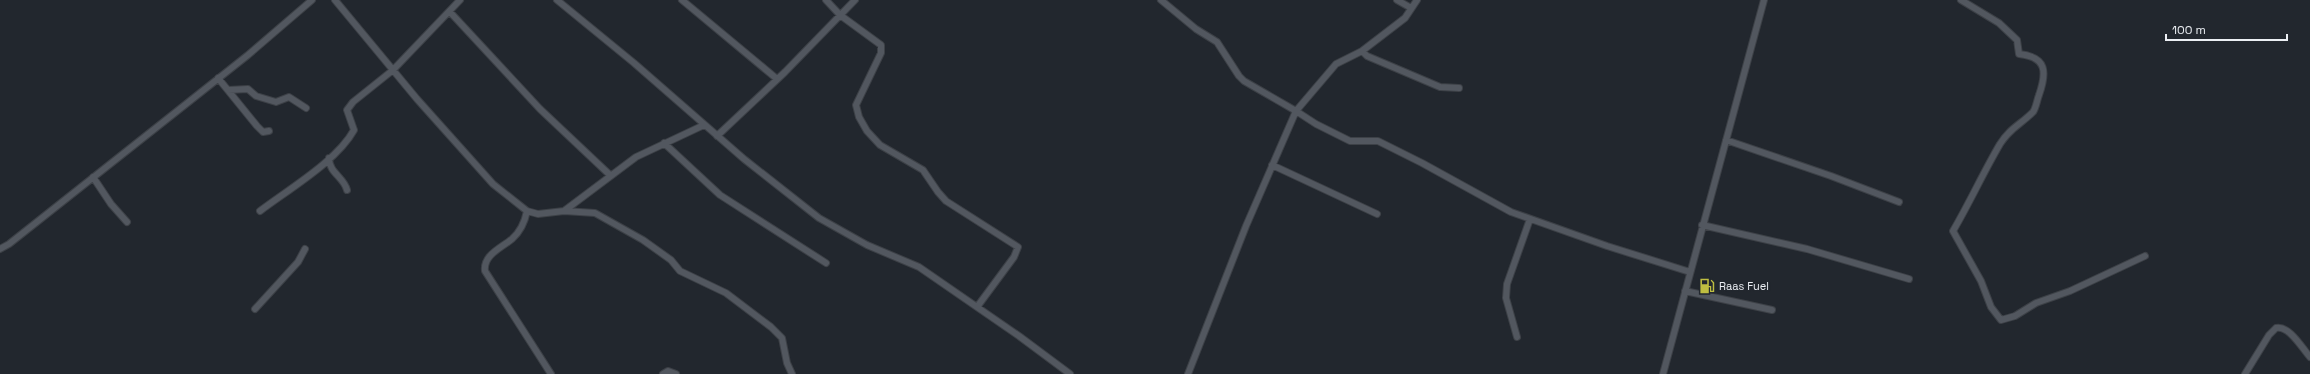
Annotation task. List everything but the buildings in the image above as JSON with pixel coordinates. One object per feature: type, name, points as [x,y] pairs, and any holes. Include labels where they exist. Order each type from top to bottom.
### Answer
[{"type":"street","points":[[0,249],[248,55],[312,0]]},
{"type":"street","points":[[335,0],[393,70],[493,184],[527,211],[538,214],[586,212],[605,218],[643,240],[693,279],[726,293],[771,327],[782,338],[787,364],[792,374]]},
{"type":"street","points":[[260,211],[329,158],[348,140],[354,130],[353,121],[347,110],[353,102],[393,70],[460,0]]},
{"type":"street","points":[[557,0],[634,63],[717,136],[819,218],[867,245],[919,267],[1070,374]]},
{"type":"street","points":[[682,0],[777,79]]},
{"type":"street","points":[[826,0],[840,15],[877,41],[882,49],[856,105],[859,117],[868,131],[880,145],[923,170],[946,201],[1018,247],[1014,257],[977,307]]},
{"type":"street","points":[[717,136],[777,79],[855,0]]},
{"type":"street","points":[[1161,0],[1196,29],[1217,42],[1239,76],[1244,81],[1316,124],[1350,141],[1378,141],[1422,163],[1511,212],[1690,272]]},
{"type":"street","points":[[1397,0],[1411,8]]},
{"type":"street","points":[[1188,374],[1272,165],[1296,111],[1336,64],[1362,51],[1405,18],[1417,0]]},
{"type":"street","points":[[1663,374],[1764,0]]},
{"type":"street","points":[[1961,0],[1999,23],[2017,40],[2019,54],[2030,55],[2039,60],[2044,70],[2044,83],[2034,111],[2012,127],[2001,143],[1953,231],[1981,281],[1991,307],[2001,320],[2015,316],[2036,303],[2070,291],[2145,256]]},
{"type":"street","points":[[450,12],[540,109],[611,176]]},
{"type":"street","points":[[1362,51],[1367,56],[1440,87],[1459,88]]},
{"type":"street","points":[[218,78],[257,126],[263,132],[269,131]]},
{"type":"street","points":[[228,90],[248,89],[256,96],[276,102],[289,97],[306,108]]},
{"type":"street","points":[[564,212],[636,157],[704,125]]},
{"type":"street","points":[[1726,140],[1831,176],[1899,202]]},
{"type":"street","points":[[664,143],[720,195],[826,263]]},
{"type":"street","points":[[329,158],[332,170],[346,185],[347,190]]},
{"type":"street","points":[[1272,165],[1377,214]]},
{"type":"street","points":[[93,177],[111,204],[127,222]]},
{"type":"street","points":[[527,211],[524,223],[514,238],[487,259],[484,265],[485,271],[551,374]]},
{"type":"street","points":[[1517,337],[1506,298],[1507,284],[1530,219]]},
{"type":"street","points":[[1702,225],[1807,249],[1909,279]]},
{"type":"street","points":[[254,309],[298,262],[306,249]]},
{"type":"street","points":[[1685,291],[1772,310]]},
{"type":"street","points":[[2245,374],[2268,335],[2276,328],[2283,328],[2288,332],[2310,357]]},
{"type":"street","points":[[663,374],[668,371],[676,374]]},
{"type":"place","name":"Raas Fuel","points":[[1707,286]]}]
